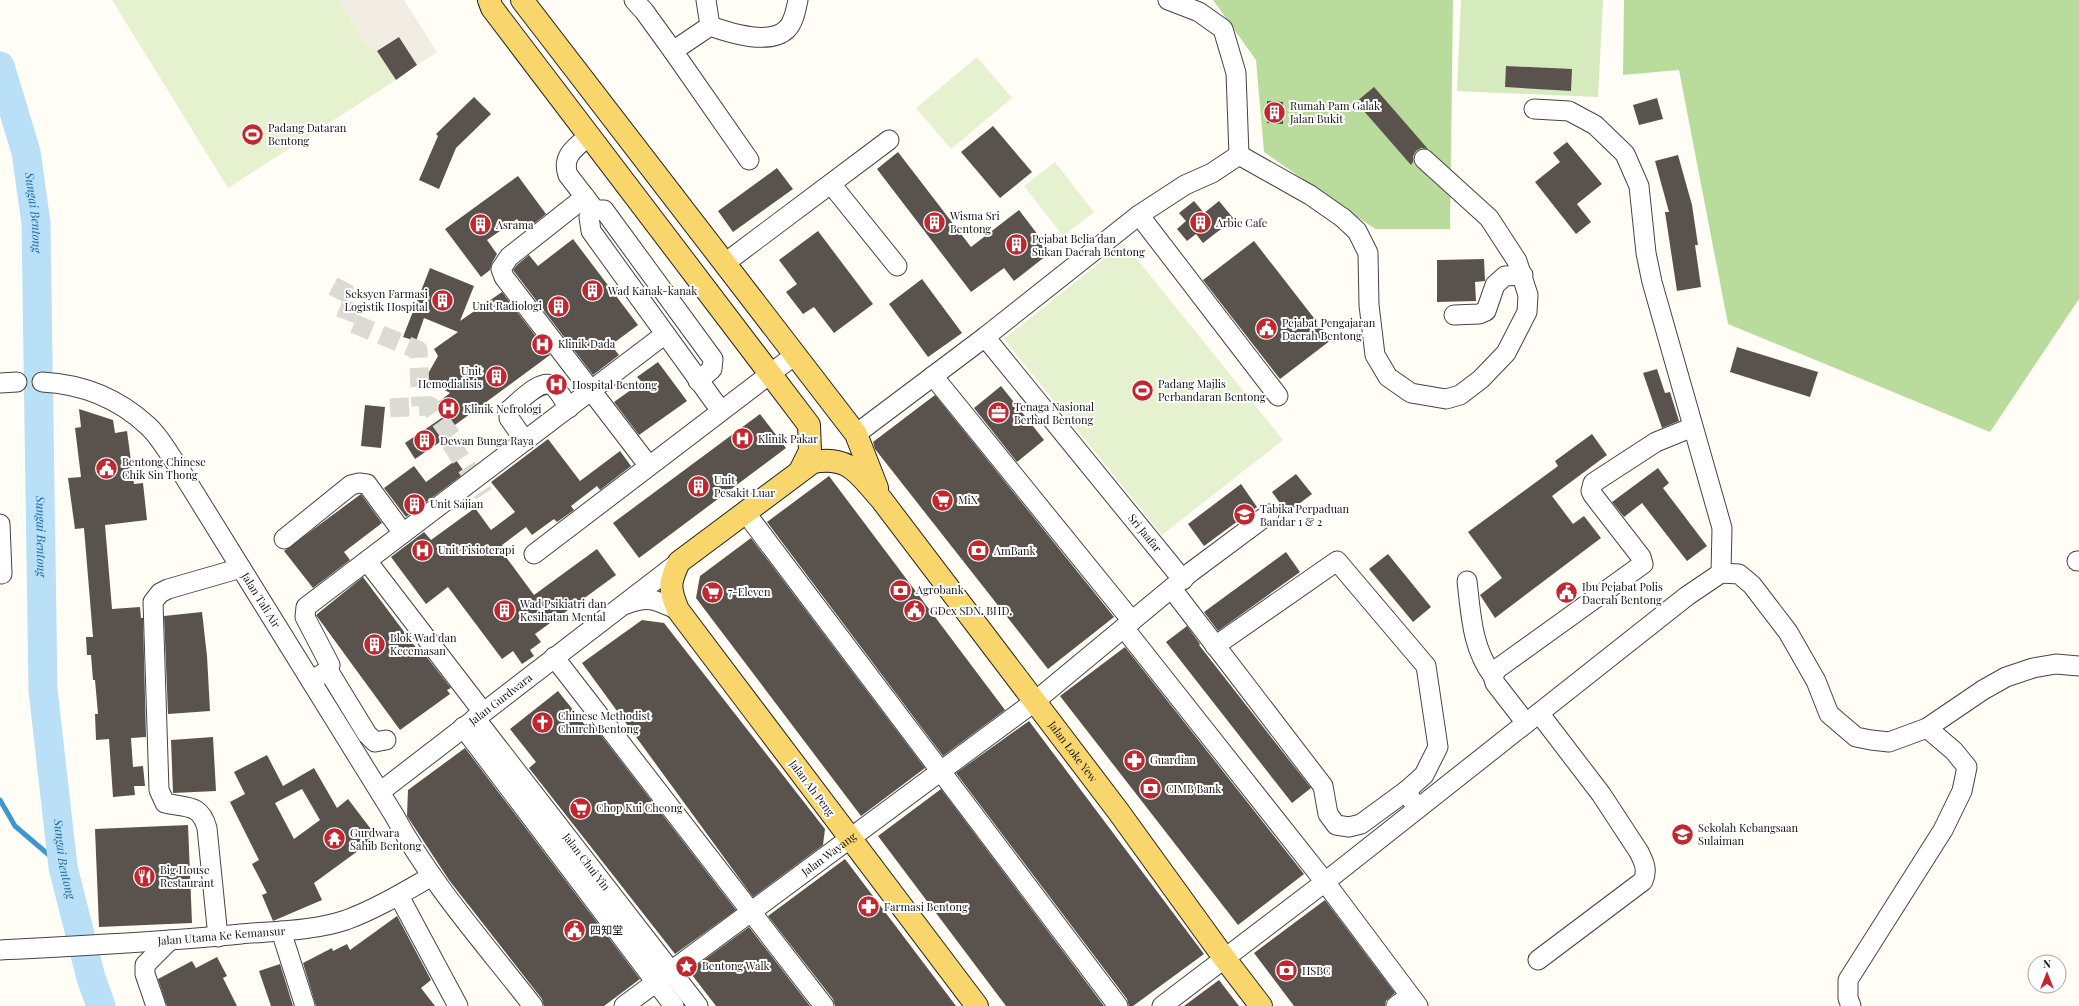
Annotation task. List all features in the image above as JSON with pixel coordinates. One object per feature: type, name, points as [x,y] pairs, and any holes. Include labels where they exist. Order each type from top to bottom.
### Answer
[{"type":"main road","points":[[522,0],[856,434],[881,499]]},
{"type":"main road","points":[[494,2],[589,136],[809,425],[810,451],[800,471]]},
{"type":"main road","points":[[680,562],[813,462],[836,460],[851,467],[881,499]]},
{"type":"main road","name":"Jalan Loke Yew","points":[[881,499],[1118,812],[1261,1006]]},
{"type":"main road","name":"Jalan Ah Peng","points":[[680,562],[671,579],[671,593],[678,610],[977,1006]]},
{"type":"street","points":[[706,0],[710,26]]},
{"type":"street","points":[[710,26],[740,36],[773,36],[787,30],[790,26],[798,0]]},
{"type":"street","points":[[1168,0],[1199,12],[1223,30],[1236,73],[1239,155]]},
{"type":"street","points":[[643,4],[673,51],[749,160]]},
{"type":"street","points":[[673,51],[710,26]]},
{"type":"street","points":[[1534,109],[1569,111],[1595,125],[1625,154],[1639,186],[1646,253],[1652,282],[1722,528],[1721,573]]},
{"type":"street","points":[[589,136],[570,152],[566,168],[568,175],[590,204],[604,210],[713,359],[712,369],[698,381]]},
{"type":"street","points":[[725,263],[889,140]]},
{"type":"street","points":[[856,434],[985,337],[1138,215],[1184,185],[1212,173],[1239,155]]},
{"type":"street","points":[[1239,155],[1310,195],[1343,218],[1357,231],[1368,253],[1369,305],[1375,355],[1388,377],[1411,393],[1446,398],[1460,395],[1481,380],[1506,353],[1527,312],[1528,295],[1523,275],[1517,260],[1489,218],[1424,159]]},
{"type":"street","points":[[831,184],[897,266]]},
{"type":"street","points":[[590,204],[589,217],[591,231],[664,335],[721,412]]},
{"type":"street","points":[[590,204],[509,257],[501,269],[504,277],[649,466]]},
{"type":"street","points":[[1138,215],[1278,396]]},
{"type":"street","points":[[1454,315],[1479,314],[1486,311],[1495,285],[1500,280],[1505,276],[1523,275]]},
{"type":"street","points":[[311,681],[328,670],[330,665],[305,617],[304,611],[306,607],[664,335]]},
{"type":"street","name":"Sri Jaafar","points":[[985,337],[1177,584],[1215,646],[1323,786],[1328,814],[1336,825],[1349,827],[1361,824],[1406,791]]},
{"type":"street","points":[[534,554],[795,355]]},
{"type":"street","points":[[933,376],[1128,625],[1325,882],[1408,1002]]},
{"type":"street","name":"Jalan Tali Air","points":[[42,382],[63,383],[106,397],[148,426],[179,468],[380,792],[407,840],[432,876],[533,1006]]},
{"type":"street","points":[[525,441],[509,418],[510,410],[539,386],[546,384],[553,386],[569,408]]},
{"type":"street","points":[[1493,676],[1497,669],[1642,566],[1641,557],[1593,494],[1591,487],[1593,483],[1656,442],[1693,427]]},
{"type":"street","points":[[284,539],[351,485],[359,483],[367,484],[403,533]]},
{"type":"street","points":[[745,512],[1118,1006]]},
{"type":"street","points":[[1034,702],[1177,584],[1269,514]]},
{"type":"street","points":[[0,524],[2,574]]},
{"type":"street","name":"Jalan Chui Yin","points":[[367,561],[474,719],[664,977],[698,1006]]},
{"type":"street","points":[[1215,646],[1337,561],[1426,666],[1438,747],[1424,775],[1406,791],[1418,808]]},
{"type":"street","name":"Jalan Gurdwara","points":[[380,792],[620,606],[680,562]]},
{"type":"street","points":[[218,937],[207,828],[204,819],[200,813],[190,807],[165,802],[159,790],[153,602],[160,593],[168,589],[241,568]]},
{"type":"street","points":[[1162,1006],[1325,882],[1687,596],[1721,573],[1739,574],[1752,585],[1788,632],[1816,681],[1829,714],[1856,737],[1889,742],[1927,728],[1983,690],[2006,678],[2033,668],[2056,664],[2079,666]]},
{"type":"street","points":[[1467,581],[1472,627],[1476,643],[1483,662],[1493,676],[1495,683],[1533,718],[1600,794],[1639,852],[1644,862],[1645,875],[1643,880],[1538,960]]},
{"type":"street","points":[[620,606],[642,598],[655,600],[678,610]]},
{"type":"street","points":[[554,657],[824,1006]]},
{"type":"street","points":[[328,670],[367,734],[375,742],[386,740]]},
{"type":"street","name":"Jalan Wayang","points":[[624,1006],[850,839],[940,770],[1034,702]]},
{"type":"street","points":[[1851,1006],[1848,998],[1848,980],[1943,830],[1965,784],[1967,767],[1954,751],[1927,728]]},
{"type":"street","name":"Jalan Utama Ke Kemansur","points":[[0,950],[218,937],[313,927],[345,920],[399,896],[432,876]]},
{"type":"street","points":[[399,896],[458,1006]]},
{"type":"street","points":[[281,931],[305,1006]]},
{"type":"street","points":[[156,1006],[145,974],[145,965],[170,940]]},
{"type":"street","name":"Jalan Chui Yin","points":[[664,977],[674,1006]]},
{"type":"green space","name":"Padang Dataran Bentong","points":[[112,0],[339,0],[365,43],[377,51],[396,80],[228,188]]},
{"type":"green space","points":[[1213,0],[1453,0],[1450,229],[1375,229],[1264,152],[1256,60]]},
{"type":"green space","points":[[1461,0],[1603,0],[1598,97],[1457,91]]},
{"type":"green space","points":[[1624,0],[2079,0],[2079,299],[1990,432],[1728,324],[1679,70],[1623,75]]},
{"type":"green space","points":[[977,57],[1012,98],[951,149],[916,108]]},
{"type":"green space","points":[[1055,162],[1094,212],[1063,236],[1024,186]]},
{"type":"green space","name":"Padang Majlis Perbandaran Bentong","points":[[1124,243],[1283,440],[1162,535],[1004,339]]},
{"type":"shaded area","points":[[339,0],[404,0],[437,52],[417,65],[399,37],[377,51],[365,43]]},
{"type":"building","points":[[399,37],[417,65],[396,80],[377,51]]},
{"type":"building","points":[[1506,66],[1572,69],[1571,91],[1505,87]]},
{"type":"building","points":[[1374,87],[1428,149],[1421,148],[1416,151],[1411,165],[1356,102]]},
{"type":"building","points":[[474,97],[491,114],[456,148],[439,189],[419,180],[438,136],[436,134]]},
{"type":"building","points":[[1657,98],[1663,119],[1639,125],[1633,105]]},
{"type":"building","name":"Rumah Pam Galak Jalan Bukit","points":[[1267,101],[1283,102],[1283,124],[1267,123]]},
{"type":"building","points":[[993,126],[1032,172],[1000,198],[961,152]]},
{"type":"building","points":[[1567,142],[1602,184],[1577,204],[1591,222],[1576,234],[1535,182],[1560,162],[1553,153]]},
{"type":"building","points":[[898,152],[971,247],[1019,210],[1051,252],[1014,281],[1004,268],[971,292],[877,169]]},
{"type":"building","points":[[1678,155],[1692,205],[1698,245],[1695,245],[1701,287],[1677,291],[1665,212],[1669,212],[1655,161]]},
{"type":"building","points":[[777,168],[793,189],[733,232],[718,211]]},
{"type":"building","name":"Asrama","points":[[518,176],[546,214],[526,230],[517,219],[487,240],[497,254],[490,270],[481,277],[445,229]]},
{"type":"building","name":"Arbie Cafe","points":[[1194,201],[1204,213],[1219,201],[1234,219],[1203,243],[1196,234],[1187,241],[1177,229],[1186,221],[1179,213]]},
{"type":"building","points":[[818,231],[873,304],[834,333],[814,307],[803,314],[786,292],[797,284],[779,260]]},
{"type":"building","points":[[573,239],[638,325],[611,345],[619,355],[593,375],[513,270],[529,255],[538,266]]},
{"type":"building","points":[[1254,241],[1331,340],[1280,379],[1203,280]]},
{"type":"building","points":[[1484,259],[1485,281],[1475,282],[1476,301],[1437,302],[1437,260]]},
{"type":"building","points":[[430,268],[474,286],[460,321],[502,292],[550,355],[440,436],[443,440],[415,459],[405,443],[446,415],[437,403],[450,393],[425,379],[438,356],[434,349],[458,332],[424,318],[416,341],[403,337]]},
{"type":"building","points":[[922,279],[962,333],[928,357],[889,304]]},
{"type":"building","points":[[1737,347],[1818,372],[1810,397],[1730,372]]},
{"type":"building","points":[[658,362],[687,401],[639,435],[614,402],[642,382],[637,377]]},
{"type":"building","points":[[1657,369],[1665,393],[1670,392],[1679,421],[1662,428],[1643,373]]},
{"type":"building","points":[[1001,386],[1044,440],[1017,462],[974,408]]},
{"type":"building","points":[[935,395],[1114,617],[1048,669],[875,449],[873,442]]},
{"type":"building","points":[[365,405],[385,407],[381,448],[361,446]]},
{"type":"building","points":[[79,409],[113,420],[115,433],[127,431],[134,484],[143,483],[147,520],[105,525],[112,609],[140,607],[141,618],[143,618],[146,737],[131,738],[133,767],[143,766],[145,786],[134,786],[135,795],[113,797],[109,739],[96,740],[95,714],[98,714],[95,680],[93,680],[91,655],[87,655],[86,637],[93,637],[84,528],[75,529],[68,478],[81,477],[75,428],[81,427]]},
{"type":"building","name":"Unit Pesakit Luar","points":[[760,414],[786,448],[639,558],[613,523]]},
{"type":"building","points":[[1592,434],[1607,455],[1552,496],[1573,524],[1584,516],[1601,538],[1495,618],[1480,595],[1502,578],[1468,532],[1558,466],[1555,461]]},
{"type":"building","points":[[548,439],[580,481],[620,451],[631,466],[600,490],[597,486],[571,506],[574,510],[557,522],[554,519],[532,535],[526,527],[502,545],[503,547],[500,549],[534,595],[597,549],[616,575],[535,634],[541,642],[530,650],[534,656],[522,664],[513,651],[502,659],[448,587],[426,604],[391,557],[424,532],[431,540],[475,508],[491,530],[515,512],[491,482]]},
{"type":"building","name":"Unit Sajian","points":[[456,460],[465,473],[406,517],[384,488],[414,466],[426,482]]},
{"type":"building","points":[[1658,468],[1669,483],[1663,488],[1707,546],[1687,561],[1642,503],[1624,517],[1612,502]]},
{"type":"building","points":[[1296,474],[1312,494],[1287,513],[1272,492]]},
{"type":"building","points":[[829,476],[1005,710],[943,756],[767,522]]},
{"type":"building","points":[[1241,484],[1257,507],[1204,546],[1188,524]]},
{"type":"building","points":[[361,494],[382,523],[344,552],[350,560],[313,588],[284,551]]},
{"type":"building","points":[[751,538],[925,768],[861,816],[696,598],[700,576]]},
{"type":"building","points":[[1286,552],[1300,572],[1218,631],[1204,612]]},
{"type":"building","points":[[1388,554],[1431,607],[1413,622],[1369,569]]},
{"type":"building","name":"Blok Wad dan Kecemasan","points":[[363,577],[420,653],[422,651],[451,688],[447,690],[450,694],[400,730],[316,615]]},
{"type":"building","points":[[202,612],[207,656],[210,711],[168,714],[164,616]]},
{"type":"building","points":[[642,620],[664,623],[825,829],[823,845],[753,897],[582,663]]},
{"type":"building","points":[[1187,626],[1200,644],[1199,645],[1311,788],[1292,803],[1166,642]]},
{"type":"building","points":[[1125,647],[1304,874],[1238,925],[1060,696]]},
{"type":"building","points":[[558,691],[585,725],[590,721],[736,910],[675,954],[529,768],[536,762],[510,729]]},
{"type":"building","points":[[1029,721],[1204,954],[1133,1006],[1129,1006],[1127,999],[956,773]]},
{"type":"building","points":[[213,737],[216,791],[173,793],[171,740]]},
{"type":"building","points":[[465,748],[640,979],[604,1006],[544,1006],[542,999],[449,880],[407,816],[408,790]]},
{"type":"building","points":[[267,755],[283,786],[314,768],[337,808],[348,799],[377,837],[314,883],[322,900],[273,921],[262,895],[267,893],[252,864],[259,860],[230,802],[245,794],[234,772]],"holes":[[[302,789],[320,820],[294,839],[275,803]]]},
{"type":"building","points":[[941,789],[1104,1006],[1006,1006],[878,836]]},
{"type":"building","name":"Big House Restaurant","points":[[188,825],[192,923],[99,927],[95,829]]},
{"type":"building","points":[[845,859],[956,1006],[835,1006],[833,999],[768,916]]},
{"type":"building","points":[[1325,900],[1395,993],[1386,1001],[1385,1006],[1294,1006],[1254,953]]},
{"type":"building","points":[[397,916],[431,980],[421,988],[435,1006],[316,1006],[303,963],[332,948],[333,951],[347,944],[350,950]]},
{"type":"building","points":[[749,927],[810,1006],[716,1006],[689,971]]},
{"type":"building","points":[[217,957],[227,976],[223,978],[237,1006],[167,1006],[158,979],[192,961],[196,968]]},
{"type":"building","points":[[280,964],[293,1006],[271,1006],[259,971]]},
{"type":"building","points":[[1219,980],[1239,1006],[1184,1006]]},
{"type":"waterway","name":"Sungai Bentong","points":[[0,66],[26,152],[36,223],[43,690],[63,867],[91,978],[101,1006]]},
{"type":"waterway","points":[[0,800],[15,826],[63,867]]},
{"type":"tunnel","points":[[333,286],[354,297],[345,320],[418,350],[421,406]]},
{"type":"tunnel","points":[[390,408],[430,406],[452,437],[448,439],[484,494]]},
{"type":"place","name":"Rumah Pam Galak Jalan Bukit","points":[[1275,112]]},
{"type":"place","name":"Padang Dataran Bentong","points":[[253,134]]},
{"type":"place","name":"Wisma Sri Bentong","points":[[935,222]]},
{"type":"place","name":"Arbie Cafe","points":[[1200,223]]},
{"type":"place","name":"Asrama","points":[[480,225]]},
{"type":"place","name":"Pejabat Belia dan Sukan Daerah Bentong","points":[[1016,245]]},
{"type":"place","name":"Wad Kanak-kanak","points":[[593,291]]},
{"type":"place","name":"Seksyen Farmasi Logistik Hospital","points":[[443,300]]},
{"type":"place","name":"Unit Radiologi","points":[[558,306]]},
{"type":"place","name":"Pejabat Pengajaran Daerah Bentong","points":[[1267,329]]},
{"type":"place","name":"Klinik Dada","points":[[543,344]]},
{"type":"place","name":"Unit Hemodialisis","points":[[497,377]]},
{"type":"place","name":"Hospital Bentong","points":[[556,385]]},
{"type":"place","name":"Padang Majlis Perbandaran Bentong","points":[[1143,390]]},
{"type":"place","name":"Klinik Nefrologi","points":[[449,409]]},
{"type":"place","name":"Tenaga Nasional Berhad Bentong","points":[[999,413]]},
{"type":"place","name":"Klinik Pakar","points":[[743,439]]},
{"type":"place","name":"Dewan Bunga Raya","points":[[424,441]]},
{"type":"place","name":"Bentong Chinese Chik Sin Thong","points":[[106,468]]},
{"type":"place","name":"Unit Pesakit Luar","points":[[699,486]]},
{"type":"place","name":"MiX","points":[[942,500]]},
{"type":"place","name":"Unit Sajian","points":[[414,504]]},
{"type":"place","name":"Tabika Perpaduan Bandar 1 & 2","points":[[1244,515]]},
{"type":"place","name":"Unit Fisioterapi","points":[[423,550]]},
{"type":"place","name":"AmBank","points":[[979,551]]},
{"type":"place","name":"Agrobank","points":[[900,590]]},
{"type":"place","name":"7-Eleven","points":[[712,592]]},
{"type":"place","name":"Ibu Pejabat Polis Daerah Bentong","points":[[1566,593]]},
{"type":"place","name":"Wad Psikiatri dan Kesihatan Mental","points":[[505,610]]},
{"type":"place","name":"GDex SDN. BHD.","points":[[914,611]]},
{"type":"place","name":"Blok Wad dan Kecemasan","points":[[375,644]]},
{"type":"place","name":"Chinese Methodist Church Bentong","points":[[543,722]]},
{"type":"place","name":"Guardian","points":[[1134,760]]},
{"type":"place","name":"CIMB Bank","points":[[1150,789]]},
{"type":"place","name":"Chop Kui Cheong","points":[[581,808]]},
{"type":"place","name":"Sekolah Kebangsaan Sulaiman","points":[[1682,834]]},
{"type":"place","name":"Gurdwara Sahib Bentong","points":[[335,839]]},
{"type":"place","name":"Big House Restaurant","points":[[144,876]]},
{"type":"place","name":"Farmasi Bentong","points":[[869,907]]},
{"type":"place","name":"四知堂","points":[[575,930]]},
{"type":"place","name":"Bentong Walk","points":[[687,966]]},
{"type":"place","name":"HSBC","points":[[1286,971]]}]
